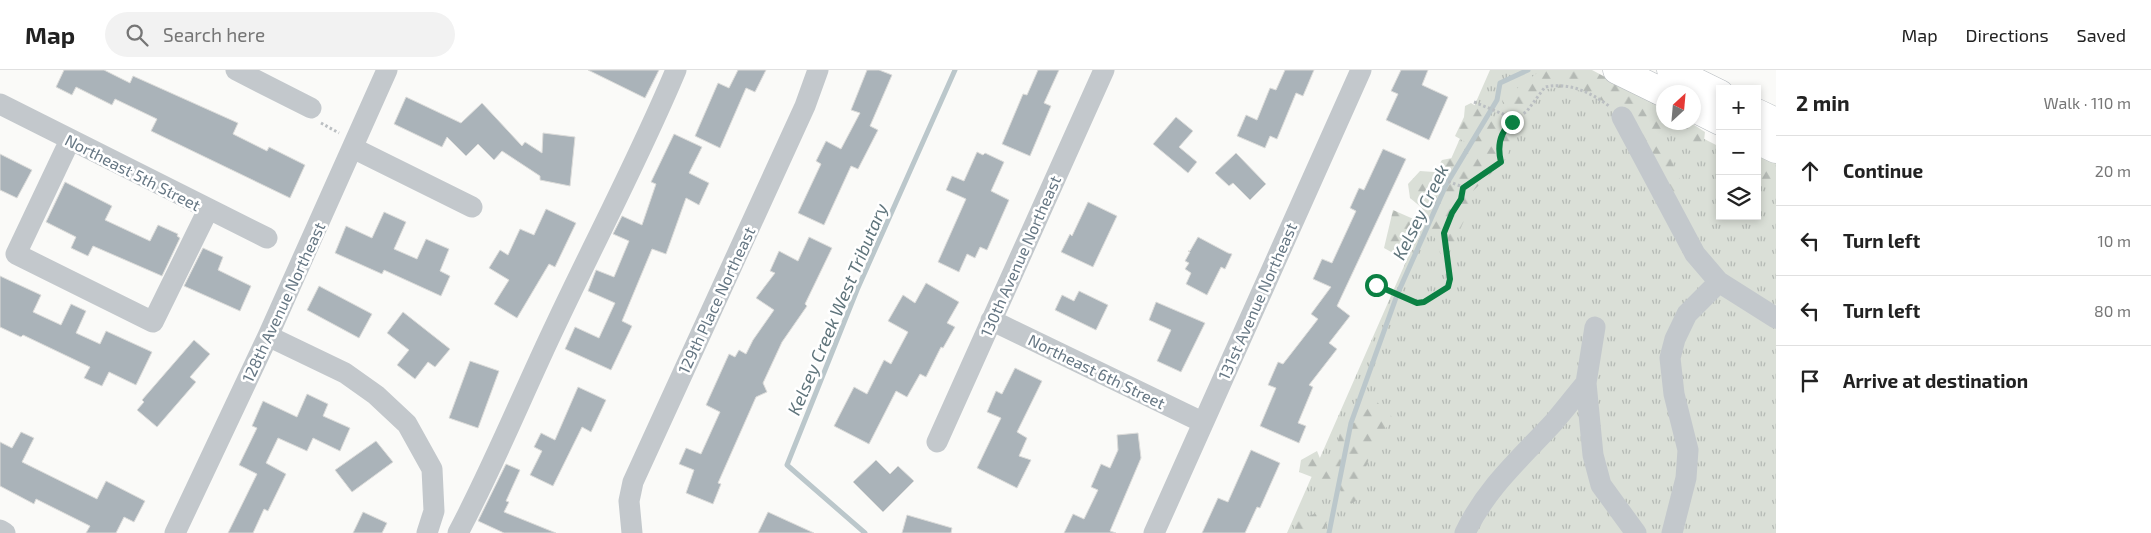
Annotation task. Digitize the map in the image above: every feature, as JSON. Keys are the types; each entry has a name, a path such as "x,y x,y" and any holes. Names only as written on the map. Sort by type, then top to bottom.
{"main road":[{"path":"1617,70 1656,89"},
{"path":"1671,70 1716,92"},
{"path":"1701,112 1716,119"},
{"path":"1761,115 1776,122"},
{"path":"1761,142 1776,150"}],"street":[{"path":"236,70 311,108"},
{"name":"128th Avenue Northeast","path":"175,533 268,336 349,142 387,70"},
{"path":"458,533 483,484 555,326 676,70"},
{"name":"129th Place Northeast","path":"632,533 629,500 633,482 805,106 818,70"},
{"name":"130th Avenue Northeast","path":"937,442 1104,70"},
{"name":"131st Avenue Northeast","path":"1154,533 1361,70"},
{"name":"Northeast 5th Street","path":"0,104 267,238"},
{"path":"1622,117 1695,254 1719,282 1776,318"},
{"path":"70,140 16,254 152,322 208,210"},
{"path":"349,142 472,207"},
{"path":"1672,533 1686,478 1688,450 1674,394 1670,358 1675,339 1687,314 1719,282"},
{"name":"Northeast 6th Street","path":"991,320 1202,422"},
{"path":"1595,327 1586,383 1593,455 1601,485 1636,533"},
{"path":"268,336 346,373 376,395 406,424 432,469 434,511 427,533"},
{"path":"1465,533 1470,522 1500,477 1554,421 1586,383"},
{"path":"0,530 5,533"}],"path":[{"path":"1461,187 1501,162 1499,146 1503,129 1527,111 1545,87 1565,85 1580,89 1607,105 1622,117"},
{"path":"1474,102 1503,114 1512,122"},
{"path":"311,108 322,124 349,142"},
{"path":"1439,178 1461,187"},
{"path":"1376,285 1417,303 1424,302 1448,287 1450,279 1444,233 1452,213 1461,199 1461,187"}],"green space":[{"path":"1490,70 1570,70 1656,118 1656,130 1687,130 1716,145 1716,220 1761,220 1761,168 1776,176 1776,533 1287,533"},
{"path":"1541,70 1592,70 1656,104 1656,130 1701,129 1705,132 1703,149 1690,151 1676,135 1654,132 1666,147 1685,191 1675,201 1632,130 1636,118 1585,92 1566,87 1547,89 1536,100 1526,117 1510,127 1512,141 1507,158 1472,192 1467,214 1451,250 1441,256 1435,238 1427,230 1415,247 1393,253 1384,248 1393,210 1418,221 1422,208 1410,198 1408,184 1420,171 1434,172 1442,160 1462,156 1467,143 1455,136 1464,117 1465,106 1471,103 1500,121 1512,114 1502,100"},
{"path":"1761,156 1776,163 1776,189 1761,181"},
{"path":"1375,400 1394,419 1374,447 1366,467 1357,500 1351,504 1338,487 1299,472 1301,460 1317,451 1324,468 1331,472 1337,457 1340,428 1356,422"},
{"path":"1317,513 1327,520 1324,533 1295,533 1295,521"}],"building":[{"path":"64,70 104,70 130,83 133,76 238,123 233,134 267,151 269,147 305,165 290,198 151,131 157,119 115,99 112,105 76,87 72,95 56,87"},
{"path":"588,70 659,70 645,98"},
{"path":"738,70 766,70 755,92 746,88 720,148 695,136 718,83 729,88"},
{"path":"867,70 879,70 892,75 870,126 878,130 858,169 851,166 824,225 798,213 821,164 816,161 826,141 841,149 860,113 851,110"},
{"path":"1038,70 1059,70 1044,103 1051,106 1030,156 1002,144 1023,94 1027,95"},
{"path":"1285,70 1314,70 1303,96 1296,93 1277,139 1270,136 1265,148 1237,136 1246,115 1257,120 1270,88 1276,90"},
{"path":"1401,70 1428,70 1422,85 1448,97 1429,140 1386,120 1398,94 1391,91"},
{"path":"406,97 461,123 482,103 522,146 525,142 542,153 543,133 575,137 570,186 540,180 540,176 502,151 494,160 478,144 466,156 447,137 442,147 394,124"},
{"path":"1176,117 1193,131 1179,147 1197,162 1188,173 1153,144"},
{"path":"674,134 702,147 689,173 709,183 699,205 686,198 666,254 652,249 622,321 632,326 611,370 565,349 575,327 599,338 615,303 588,291 596,270 614,277 629,241 613,234 622,216 642,225 656,184 651,182"},
{"path":"1383,149 1406,159 1337,306 1350,316 1329,343 1337,349 1309,385 1313,387 1298,423 1306,426 1299,443 1260,426 1276,388 1268,385 1278,362 1283,364 1318,319 1311,314 1331,287 1313,279 1322,259 1332,263 1356,211 1350,208 1359,188 1364,190"},
{"path":"977,152 983,155 985,153 1004,162 991,191 1009,200 987,250 980,247 975,258 967,254 959,272 938,262 966,199 946,190 952,176 964,181"},
{"path":"1236,153 1266,184 1250,200 1233,183 1229,186 1215,173"},
{"path":"0,154 32,170 17,198 0,190"},
{"path":"65,182 112,206 105,220 150,241 158,225 178,234 177,236 180,238 162,276 93,246 88,256 71,248 76,237 46,222"},
{"path":"1088,202 1117,216 1093,267 1061,252 1070,234 1072,236"},
{"path":"546,209 576,223 555,267 549,264 517,318 494,304 509,280 489,268 500,250 508,255 520,229 534,235"},
{"path":"384,212 406,222 394,249 417,259 426,239 449,249 440,271 450,276 441,296 384,270 382,274 335,253 346,226 372,238"},
{"path":"809,237 832,248 805,304 807,306 782,342 763,383 767,392 756,397 718,483 721,484 713,504 686,493 694,470 679,464 686,448 701,454 720,412 706,405 729,354 735,357 739,350 746,354 753,340 774,310 756,298 775,273 770,271 779,251 798,261"},
{"path":"1198,237 1232,254 1225,269 1221,267 1207,295 1186,284 1191,273 1185,269 1189,263 1185,261 1190,252 1188,251 1190,251"},
{"path":"203,248 223,257 218,270 251,286 240,311 184,286"},
{"path":"0,276 41,295 33,312 61,325 71,304 86,311 76,333 100,344 106,331 152,352 136,385 109,372 102,386 84,378 90,367 23,335 21,337 0,327"},
{"path":"926,283 959,302 947,323 955,327 943,348 941,347 926,377 920,374 907,397 896,391 869,444 834,426 854,387 867,394 884,360 891,364 908,332 888,321 903,295 915,303"},
{"path":"319,286 372,314 359,338 307,310"},
{"path":"1079,291 1108,305 1096,330 1055,310 1062,295 1074,301"},
{"path":"1156,302 1205,323 1181,372 1157,361 1171,330 1149,320"},
{"path":"403,312 450,349 435,367 428,362 415,379 397,365 409,350 387,333"},
{"path":"194,340 210,354 190,377 196,382 157,427 137,410 144,402 142,400"},
{"path":"470,361 499,371 478,428 449,418"},
{"path":"1015,368 1042,381 1017,432 1027,438 1019,456 1031,460 1017,488 977,468 1001,418 987,412 996,391 1002,394"},
{"path":"578,387 606,400 591,432 582,427 553,486 530,475 542,451 534,447 541,433 555,440"},
{"path":"307,394 328,404 323,416 350,428 340,451 313,438 307,451 278,438 266,463 286,474 268,511 264,509 253,533 228,533 257,474 239,465 257,428 252,426 263,401 297,417"},
{"path":"21,432 34,438 22,462 97,499 106,481 145,501 134,522 124,517 116,533 86,533 90,526 36,499 34,504 0,486 0,442 12,448"},
{"path":"1138,433 1141,458 1110,531 1116,533 1064,533 1073,514 1084,519 1098,490 1091,487 1101,464 1110,468 1118,450 1117,435"},
{"path":"376,441 393,462 352,492 335,470"},
{"path":"1251,450 1280,463 1260,508 1257,507 1245,533 1202,533 1218,498 1228,502"},
{"path":"876,460 890,474 898,466 914,481 883,512 853,482"},
{"path":"506,464 520,470 506,501 509,502 504,512 556,533 504,533 478,521"},
{"path":"363,512 387,523 382,533 353,533"},
{"path":"768,512 814,533 758,533"},
{"path":"907,515 952,528 951,533 902,533"}],"waterway":[{"name":"Kelsey Creek West Tributary","path":"865,533 787,465 857,290 955,70"},
{"name":"Kelsey Creek","path":"1329,533 1351,423 1397,295 1446,185 1497,100 1500,83 1528,70"}],"route":[{"path":"1376,285 1417,303 1424,302 1448,287 1450,279 1444,246 1444,233 1452,213 1461,199 1463,188 1472,180 1501,162 1499,146 1501,136 1503,129 1512,122"}]}
